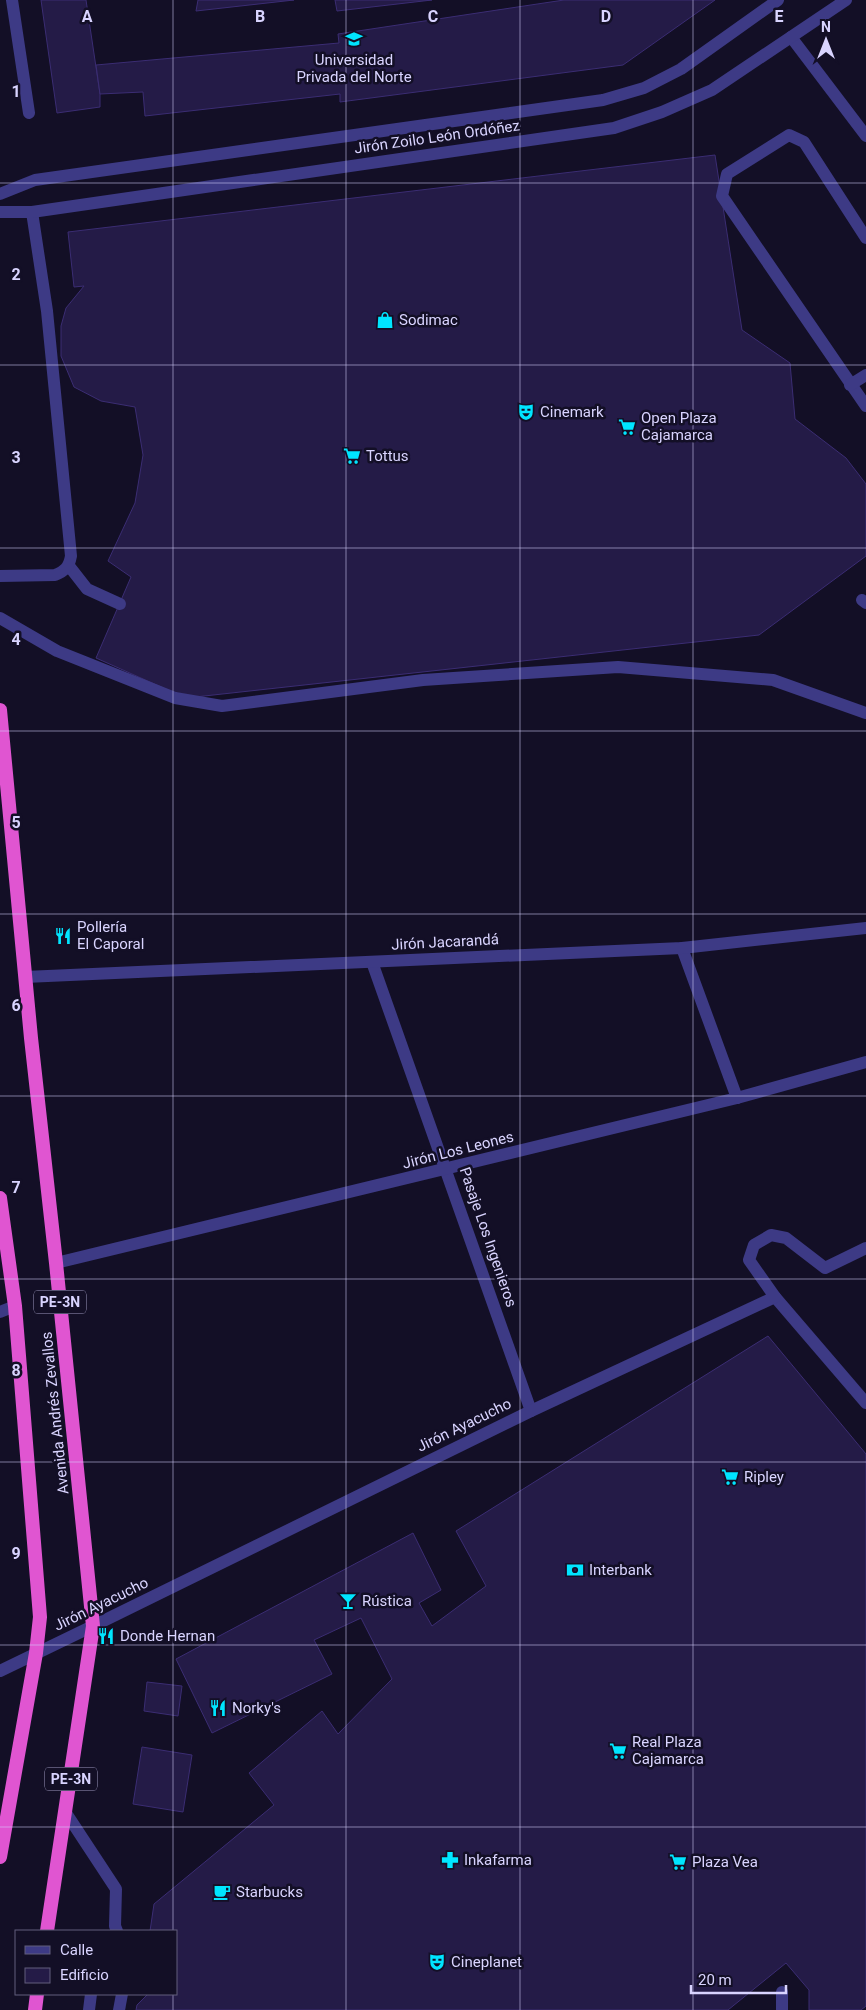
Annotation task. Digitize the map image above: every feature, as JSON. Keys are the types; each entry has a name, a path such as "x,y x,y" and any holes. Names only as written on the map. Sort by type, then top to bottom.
{"highway":[{"name":"Avenida Andrés Zevallos","path":"0,710 25,978 93,1626 47,1930"},
{"name":"Avenida Andrés Zevallos","path":"0,1198 15,1306 40,1617 36,1652 0,1857"},
{"path":"35,2010 37,1995"}],"street":[{"path":"12,0 29,113"},
{"name":"Jirón Zoilo León Ordóñez","path":"0,194 35,180 603,100 644,88 681,69 778,0"},
{"name":"Jirón Zoilo León Ordóñez","path":"0,212 32,212 614,128 662,112 712,90 846,0"},
{"path":"792,37 866,136"},
{"path":"866,238 804,142 789,135 727,174 722,196 866,406"},
{"path":"0,576 55,575 63,572 69,566 72,556 47,311 32,212"},
{"path":"850,385 866,374"},
{"path":"69,566 87,589 120,604"},
{"path":"0,618 57,651 148,688 175,698 222,706 423,680 618,667 773,680 866,712"},
{"name":"Jirón Jacarandá","path":"25,978 682,948 866,928"},
{"path":"682,948 737,1098"},
{"name":"Pasaje Los Ingenieros","path":"372,962 447,1169 531,1411"},
{"name":"Jirón Los Leones","path":"56,1263 737,1098 866,1062"},
{"path":"866,1248 825,1268 786,1238 772,1236 754,1246 749,1260 775,1297 866,1403"},
{"name":"Jirón Ayacucho","path":"0,1671 531,1411 775,1297"},
{"path":"0,1312 15,1306"},
{"path":"66,1813 116,1889 115,1926 117,1930"},
{"path":"782,1992 782,2010"},
{"path":"89,2010 91,1995"},
{"path":"119,2010 122,1995"}],"building":[{"path":"41,0 86,0 100,94 100,107 57,113"},
{"path":"198,0 294,0 196,11"},
{"path":"335,0 432,0 337,11"},
{"path":"564,0 715,0 623,65 340,102 340,94 145,116 143,92 100,94 96,65 339,43 338,34"},
{"path":"715,155 742,330 790,363 795,419 846,458 866,484 866,556 759,635 186,698 96,658 131,577 108,561 135,503 143,455 135,407 101,401 74,387 61,356 61,326 66,308 84,286 74,287 68,232"},
{"path":"768,1336 866,1454 866,2006 861,2010 809,2010 809,1990 786,1963 728,2010 136,2010 137,2005 147,1995 178,1995 178,1930 150,1930 154,1904 274,1805 249,1773 322,1711 338,1734 392,1679 361,1618 314,1640 332,1674 212,1733 176,1659 413,1533 441,1590 419,1603 432,1626 486,1586 456,1531"},
{"path":"147,1682 182,1686 178,1716 144,1711"},
{"path":"142,1747 192,1755 183,1812 133,1804"}],"place":[{"name":"Universidad Privada del Norte","path":"354,39"},
{"name":"Sodimac","path":"385,320"},
{"name":"Cinemark","path":"526,412"},
{"name":"Open Plaza Cajamarca","path":"627,427"},
{"name":"Tottus","path":"352,456"},
{"name":"Pollería El Caporal","path":"63,936"},
{"name":"Ripley","path":"730,1477"},
{"name":"Interbank","path":"575,1570"},
{"name":"Rústica","path":"348,1601"},
{"name":"Donde Hernan","path":"106,1636"},
{"name":"Norky's","path":"218,1708"},
{"name":"Real Plaza Cajamarca","path":"618,1751"},
{"name":"Inkafarma","path":"450,1860"},
{"name":"Plaza Vea","path":"678,1862"},
{"name":"Starbucks","path":"222,1892"},
{"name":"Cineplanet","path":"437,1962"}]}
